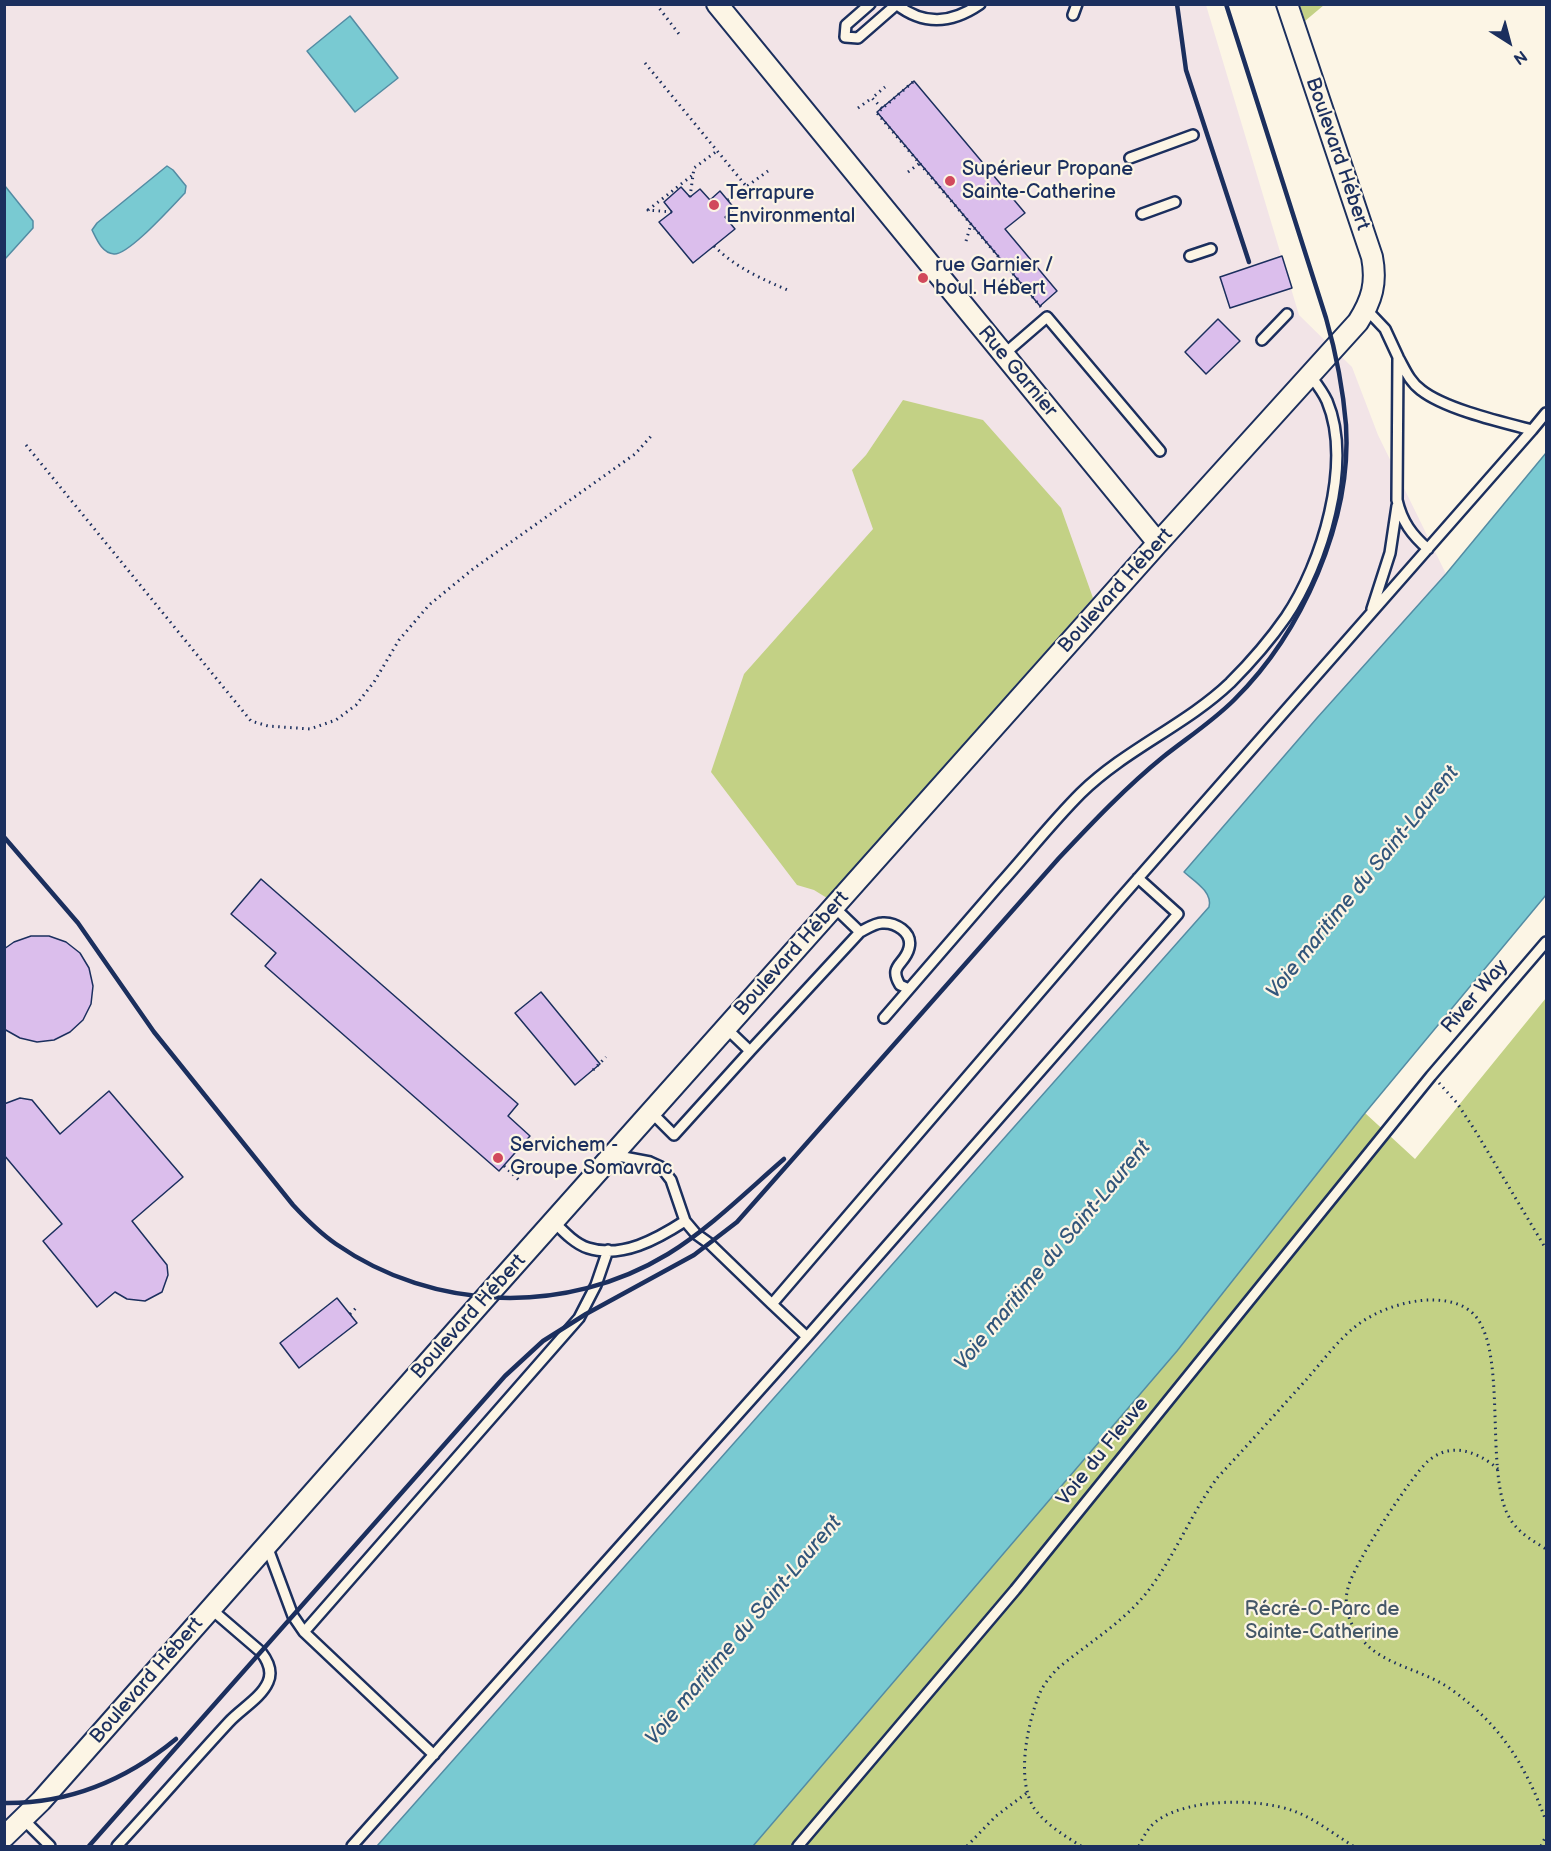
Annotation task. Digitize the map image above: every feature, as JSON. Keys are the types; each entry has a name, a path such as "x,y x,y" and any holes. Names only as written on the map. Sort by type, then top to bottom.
{"street":[{"name":"Rue Garnier","path":"717,4 1158,543"},
{"name":"Boulevard Hébert","path":"4,1837 41,1801 651,1112 1358,322 1372,294 1374,283 1372,257 1287,4"}],"lane":[{"path":"857,15 863,4"},
{"path":"870,4 846,25 845,37 858,38 896,5 910,15 933,21 958,16 980,4"},
{"path":"1073,15 1077,4"},
{"path":"1130,158 1193,135"},
{"path":"1142,214 1175,202"},
{"path":"1190,256 1211,249"},
{"path":"1366,309 1384,329 1407,375 1420,389 1434,398 1482,416 1532,430"},
{"path":"1262,340 1287,314"},
{"path":"1003,355 1047,317 1160,451"},
{"path":"1368,617 1380,590 1390,553 1397,501 1398,357"},
{"path":"884,1018 1049,827 1083,792 1118,761 1205,704 1230,682 1287,616 1308,578 1333,498 1336,453 1333,421 1323,393 1310,375"},
{"path":"772,1304 1138,878 1546,413"},
{"path":"1397,501 1407,527 1428,549"},
{"path":"352,1846 807,1337 1178,914 1138,878"},
{"path":"834,907 860,932"},
{"path":"651,1112 674,1135 860,932 880,922 896,925 909,939 909,949 896,969 895,977 900,986 909,989"},
{"name":"River Way","path":"1431,1076 1546,942"},
{"path":"726,1028 750,1051"},
{"name":"Voie du Fleuve","path":"798,1846 1015,1590 1431,1076"},
{"path":"613,1155 650,1162 661,1167 671,1180 685,1221 696,1234 710,1244 807,1337"},
{"path":"554,1222 587,1248 608,1250 635,1247 656,1240 685,1221"},
{"path":"304,1632 579,1318 596,1285 608,1250"},
{"path":"267,1546 293,1616 304,1632 434,1755"},
{"path":"117,1846 269,1681 271,1671 261,1652 211,1609"},
{"path":"23,1819 50,1846"}],"path":[{"path":"656,4 679,34"},
{"path":"645,63 746,186"},
{"path":"912,82 877,112 1040,306"},
{"path":"858,108 885,87"},
{"path":"872,98 882,108"},
{"path":"690,198 694,168 717,151"},
{"path":"908,172 920,163"},
{"path":"728,200 768,171"},
{"path":"672,212 648,210 694,174"},
{"path":"966,241 971,224"},
{"path":"714,246 729,261 750,274 790,291"},
{"path":"26,445 251,721 267,726 310,729 336,720 356,705 374,682 399,640 429,605 482,563 635,454 653,434"},
{"path":"593,1070 606,1057"},
{"path":"1431,1076 1457,1103 1546,1249"},
{"path":"504,1166 520,1181"},
{"path":"1081,1846 1043,1818 1034,1808 1028,1792 1024,1765 1030,1727 1039,1695 1047,1680 1072,1656 1115,1625 1134,1608 1161,1573 1206,1492 1218,1477 1357,1325 1374,1314 1423,1300 1443,1300 1470,1310 1478,1318 1491,1359 1503,1502 1509,1518 1520,1531 1546,1549"},
{"path":"350,1314 356,1308"},
{"path":"1499,1469 1483,1457 1450,1450 1428,1462 1391,1512 1352,1574 1348,1587 1348,1617 1354,1628 1379,1656 1450,1688 1496,1728 1512,1748 1526,1772 1546,1821"},
{"path":"967,1846 996,1816 1028,1792"},
{"path":"1139,1846 1149,1829 1157,1821 1169,1815 1216,1803 1245,1801 1269,1803 1294,1811 1312,1819 1353,1846"},
{"path":"1541,1846 1546,1836"}],"shaded area":[{"path":"5,5 1206,5 1299,315 1352,367 1378,435 1446,574 1184,872 1207,893 1210,901 1209,907 377,1846 5,1846"}],"green space":[{"path":"1300,4 1324,5 1305,21"},
{"path":"903,400 983,420 1061,508 1093,598 827,898 814,890 797,885 711,772 744,674 873,529 852,470 866,455"},
{"name":"Récré-O-Parc de Sainte-Catherine","path":"1546,998 1546,1846 753,1846 1177,1351 1365,1113 1415,1159"}],"water":[{"path":"350,16 398,78 355,112 307,51"},
{"path":"167,166 186,186 185,193 130,247 114,254 106,251 92,230 97,223"},
{"path":"5,186 33,221 33,228 5,259"},
{"name":"Voie maritime du Saint-Laurent","path":"1546,453 1546,895 1365,1113 1177,1351 753,1846 377,1846 1209,907 1208,896 1184,872 1446,574"}],"building":[{"path":"914,81 1025,213 1005,229 1057,291 1040,306 877,112"},
{"path":"681,187 690,197 700,189 710,200 720,191 735,209 725,217 735,229 693,263 659,222 672,212 664,202"},
{"path":"1282,256 1292,288 1230,308 1220,277"},
{"path":"1218,319 1240,341 1206,374 1185,352"},
{"path":"261,879 518,1104 508,1116 530,1136 499,1171 265,966 276,953 231,914"},
{"path":"31,936 49,936 66,942 80,953 89,968 93,986 91,1004 83,1020 70,1032 54,1040 37,1042 20,1038 4,1029 4,949 14,942"},
{"path":"541,992 600,1064 575,1085 515,1013"},
{"path":"109,1091 183,1177 132,1221 167,1265 168,1275 162,1292 145,1301 127,1299 115,1292 97,1307 43,1241 62,1224 4,1155 4,1104 20,1098 32,1100 60,1134"},
{"path":"337,1298 357,1323 299,1368 280,1343"}],"railway":[{"path":"1177,4 1186,70 1249,262"},
{"path":"89,1846 505,1376 543,1341 586,1314 694,1255 737,1222 1059,858 1136,781 1234,700 1259,673 1281,642 1301,609 1318,573 1331,537 1341,499 1346,462 1346,425 1339,371 1326,318 1226,4"},
{"path":"4,837 78,923 154,1032 293,1205 313,1226 336,1244 374,1266 415,1283 457,1293 500,1298 544,1296 587,1288 628,1274 684,1244 784,1159"},
{"path":"4,1803 52,1799 96,1787 117,1778 157,1754 176,1739"}],"place":[{"name":"Supérieur Propane Sainte-Catherine","path":"950,181"},
{"name":"Terrapure Environmental","path":"714,205"},
{"name":"rue Garnier / boul. Hébert","path":"923,278"},
{"name":"Servichem - Groupe Somavrac","path":"498,1158"}]}
